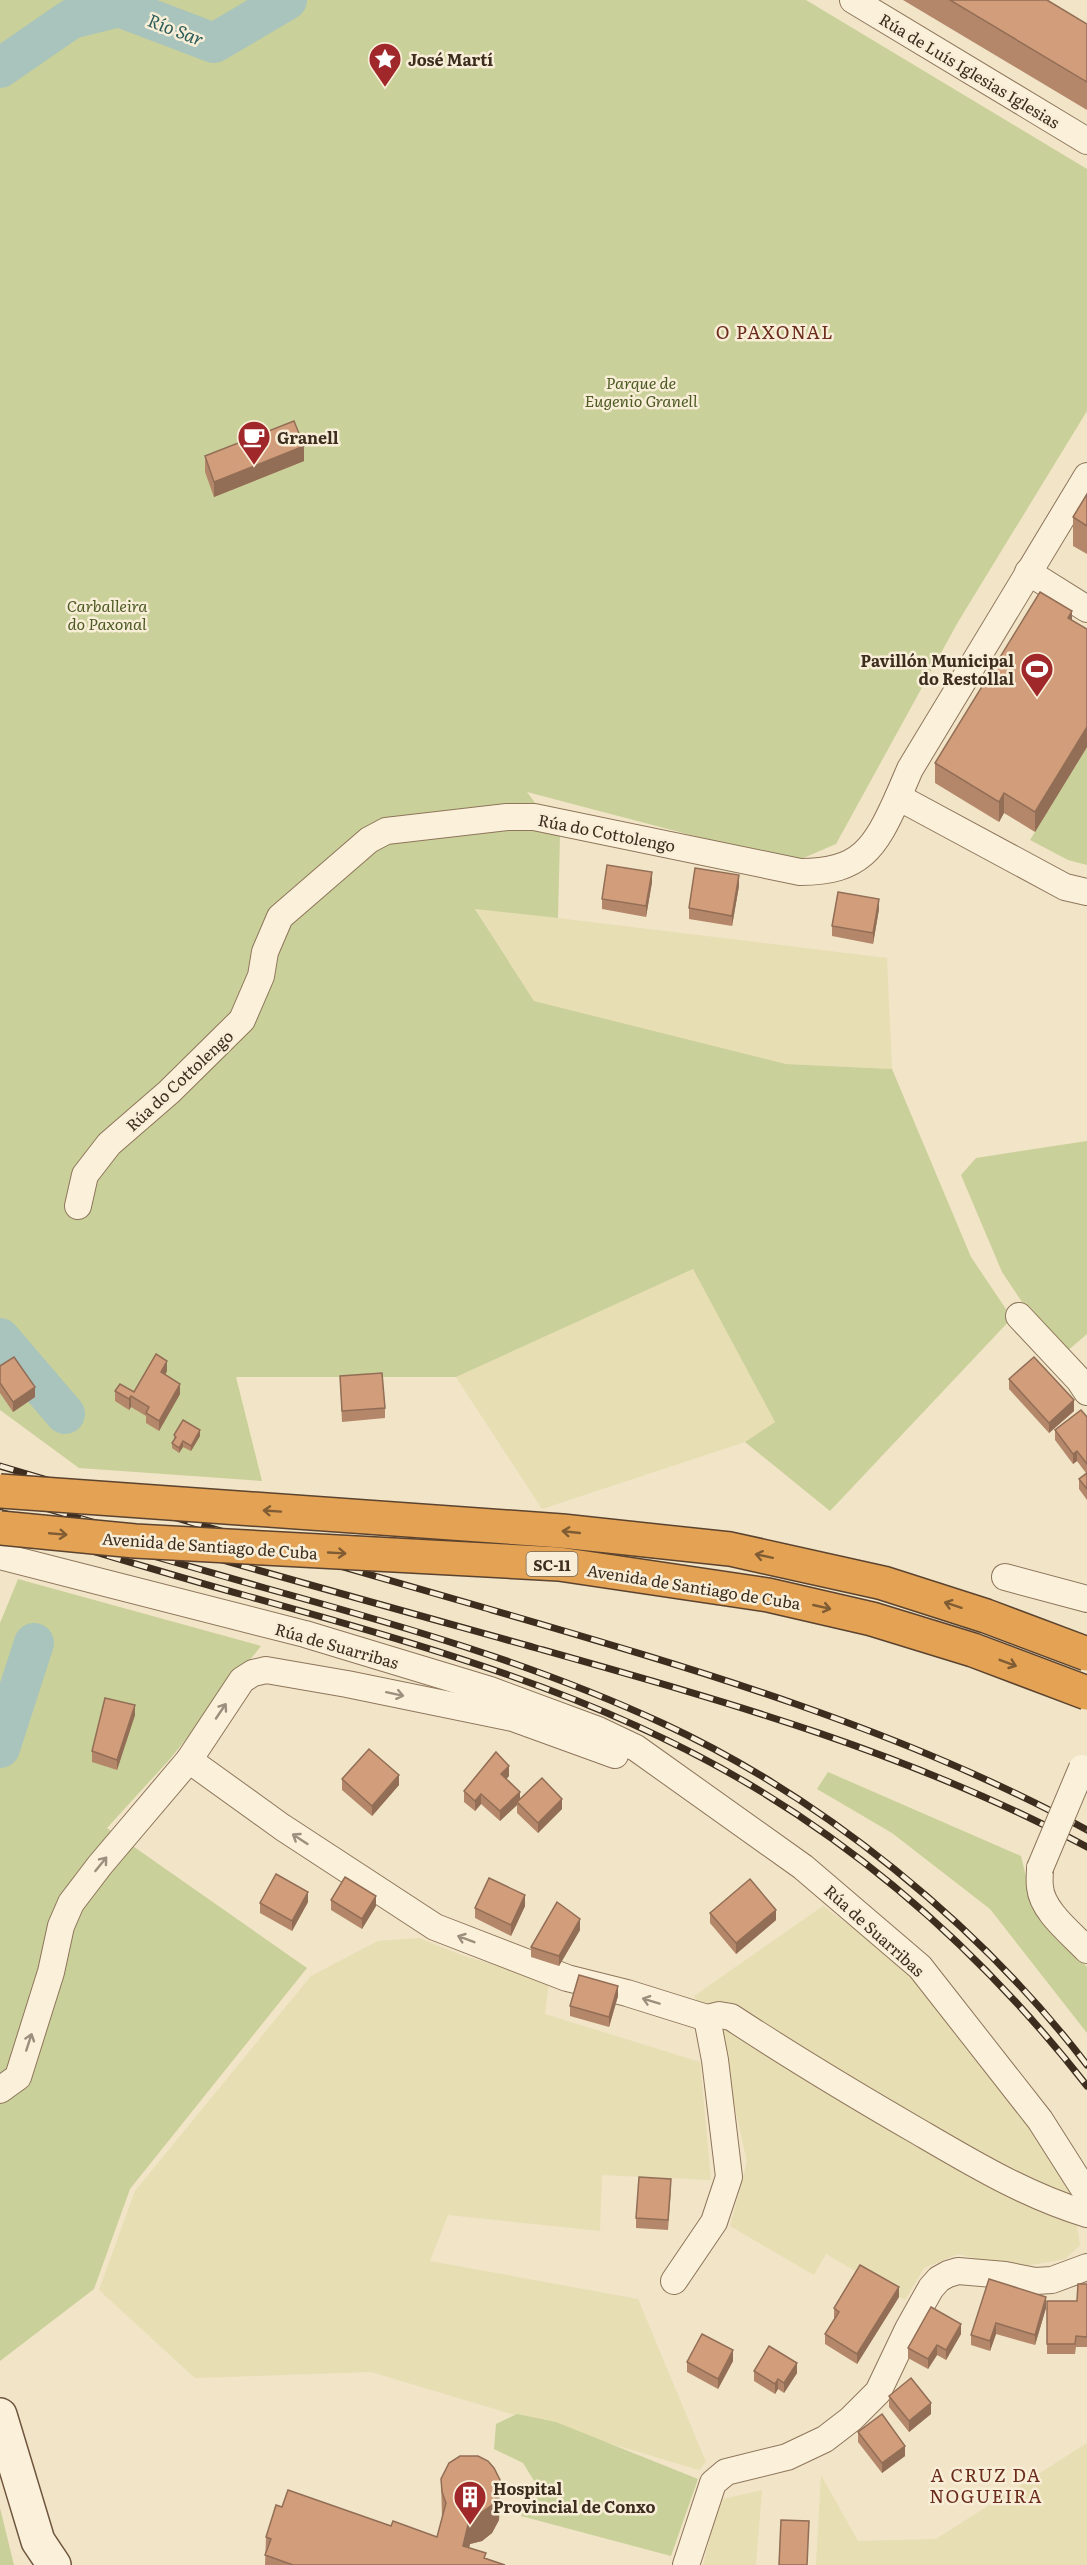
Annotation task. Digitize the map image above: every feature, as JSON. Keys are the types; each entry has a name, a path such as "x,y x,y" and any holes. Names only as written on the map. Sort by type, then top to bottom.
{"highway":[{"name":"SC-11","path":"0,1491 562,1531 730,1549 883,1582 1087,1653"},
{"name":"Avenida de Santiago de Cuba","path":"0,1528 135,1541 559,1564 768,1594 884,1622 973,1650 1087,1693"}],"street":[{"name":"Rúa de Luís Iglesias Iglesias","path":"853,0 1087,141"},
{"name":"Rúa do Cottolengo","path":"78,1206 85,1174 109,1144 169,1092 242,1020 261,976 265,952 280,917 378,834 404,827 507,817 534,817 800,872 812,872 844,865 864,855 872,846 910,769 1086,478"},
{"path":"1028,572 1087,609"},
{"path":"898,797 1065,887 1087,892"},
{"path":"1019,1316 1079,1380 1087,1392"},
{"name":"Rúa de Suarribas","path":"0,1556 305,1634 490,1690 598,1730 636,1748 803,1867 920,1967 1040,2120 1087,2194"},
{"path":"1005,1577 1087,1599"},
{"name":"Rúa de Suarribas","path":"0,2090 18,2077 51,1972 61,1926 71,1903 100,1865 189,1760 242,1680 253,1673 266,1670 347,1684 513,1718 637,1763 662,1766"},
{"path":"189,1760 282,1827 435,1928 567,1978 627,1993 707,2018 719,2014 731,2017 806,2067 963,2157 1055,2204 1087,2214"},
{"path":"1085,1766 1040,1868 1040,1888 1044,1901 1053,1913 1087,1950"},
{"path":"674,2281 714,2222 729,2177 715,2060 707,2018"},
{"path":"686,2565 713,2483 726,2472 787,2457 825,2439 851,2419 878,2392 908,2329 931,2288 948,2274 958,2271 1001,2275 1035,2282 1052,2280 1087,2267"},
{"path":"0,2415 38,2541 54,2565"}],"shaded area":[{"path":"475,908 887,958 892,1069 786,1064 534,1001"},
{"path":"693,1269 775,1422 745,1442 542,1509 456,1377"},
{"path":"823,1906 906,1967 1070,2181 1080,2245 1065,2259 1014,2268 958,2254 924,2268 905,2300 826,2254 814,2275 730,2226 747,2162 719,2036 694,1996"},
{"path":"419,1938 461,1955 549,1981 545,2014 700,2062 711,2180 602,2175 600,2231 448,2215 430,2261 638,2299 706,2462 699,2470 371,2372 195,2378 99,2290 135,2191 311,1976 378,1941"},
{"path":"1087,2443 1087,2565 816,2565 821,2475 858,2541 936,2539"},
{"path":"762,2490 756,2565 703,2565 719,2500"}],"green space":[{"path":"0,0 806,0 1087,169 1087,411 958,622 836,844 794,862 527,792 560,836 558,918 475,909 534,1001 786,1064 892,1069 971,1257 1012,1318 830,1511 745,1442 775,1422 693,1269 456,1377 236,1377 262,1481 79,1468 0,1410"},
{"path":"1087,747 1087,865 1068,860 1030,840"},
{"path":"1087,1141 1087,1334 1065,1353 1034,1320 1002,1272 961,1175 976,1158"},
{"path":"18,1579 261,1646 170,1759 107,1828 307,1968 130,2189 94,2289 0,2361 0,1623"},
{"path":"828,1772 1021,1856 1033,1906 1087,1967 1087,2033 990,1909 892,1833 817,1789"},
{"path":"517,2414 556,2422 698,2479 671,2556 521,2516 536,2484 523,2463 494,2449 496,2424"},
{"path":"0,2508 14,2565 0,2565"}],"building":[{"path":"950,0 1047,0 1087,24 1087,82"},
{"path":"294,421 304,446 214,482 205,456"},
{"path":"1087,494 1087,526 1073,517"},
{"name":"Pavillón Municipal do Restollal","path":"1040,592 1072,611 1068,618 1087,629 1087,727 1035,812 1004,793 999,802 935,763"},
{"path":"607,865 652,872 646,906 602,899"},
{"path":"695,868 739,875 732,916 689,908"},
{"path":"838,892 879,899 873,933 832,926"},
{"path":"156,1354 167,1361 161,1372 180,1384 159,1421 146,1413 149,1407 131,1396 129,1399 115,1391 120,1384 134,1392"},
{"path":"14,1357 35,1387 13,1402 0,1383 0,1366"},
{"path":"1034,1357 1074,1400 1049,1423 1009,1379"},
{"path":"382,1373 385,1408 342,1411 340,1376"},
{"path":"1081,1410 1087,1417 1087,1464 1077,1451 1073,1454 1055,1430"},
{"path":"183,1420 200,1430 191,1446 183,1441 179,1448 172,1443"},
{"path":"1087,1473 1087,1489 1079,1479"},
{"path":"105,1698 135,1705 117,1760 92,1751"},
{"path":"369,1749 399,1775 372,1806 342,1779"},
{"path":"496,1752 509,1766 501,1774 520,1792 500,1811 481,1794 475,1801 464,1791"},
{"path":"542,1778 562,1799 538,1823 517,1802"},
{"path":"276,1874 308,1892 292,1921 260,1903"},
{"path":"345,1877 376,1896 362,1919 331,1900"},
{"path":"489,1878 525,1895 511,1925 475,1908"},
{"path":"750,1879 776,1910 736,1943 710,1913"},
{"path":"557,1902 580,1919 559,1956 531,1947"},
{"path":"579,1975 618,1986 609,2017 570,2006"},
{"path":"639,2177 671,2179 668,2220 636,2218"},
{"path":"860,2265 899,2287 857,2354 825,2334 839,2312 834,2308"},
{"path":"989,2279 1046,2297 1035,2335 996,2323 990,2341 971,2335"},
{"path":"1078,2284 1087,2284 1087,2337 1076,2336 1075,2344 1047,2344 1047,2301 1077,2301"},
{"path":"931,2307 961,2324 946,2350 937,2345 928,2359 908,2348"},
{"path":"702,2334 733,2350 718,2379 687,2362"},
{"path":"769,2346 797,2363 784,2383 778,2379 775,2384 754,2371"},
{"path":"911,2378 931,2403 909,2421 889,2396"},
{"path":"882,2414 905,2446 882,2463 858,2432"},
{"path":"460,2456 478,2456 488,2461 500,2480 499,2492 492,2505 470,2516 463,2546 486,2553 484,2558 505,2565 293,2565 265,2555 271,2539 266,2537 276,2505 282,2507 288,2490 391,2526 393,2521 437,2537 446,2503 441,2479 449,2463"},
{"path":"781,2520 809,2521 807,2565 779,2565"}],"waterway":[{"name":"Río Sar","path":"0,68 71,19 119,7 214,43 287,0"},
{"name":"Río Sar","path":"0,1338 65,1414"},
{"name":"Río Sar","path":"0,1748 34,1643"}],"railway":[{"path":"0,1466 636,1652 791,1702 943,1760 1087,1830"},
{"path":"0,1494 201,1554 677,1688 817,1732 954,1784 1087,1847"},
{"path":"0,1512 366,1616 466,1647 614,1702 722,1753 781,1788 839,1827 894,1869 948,1915 1045,2013 1087,2065"},
{"path":"0,1523 377,1633 506,1674 632,1724 693,1753 800,1816 890,1883 933,1920 1014,2000 1087,2086"}],"place":[{"name":"José Martí","path":"385,88"},
{"name":"Granell","path":"254,466"},
{"name":"Pavillón Municipal do Restollal","path":"1037,698"},
{"name":"Hospital Provincial de Conxo","path":"470,2526"}],"district":[{"name":"O PAXONAL","path":"775,331"},
{"name":"A CRUZ DA NOGUEIRA","path":"986,2484"}],"park label":[{"name":"Parque de Eugenio Granell","path":"641,391"},
{"name":"Carballeira do Paxonal","path":"107,614"}]}
